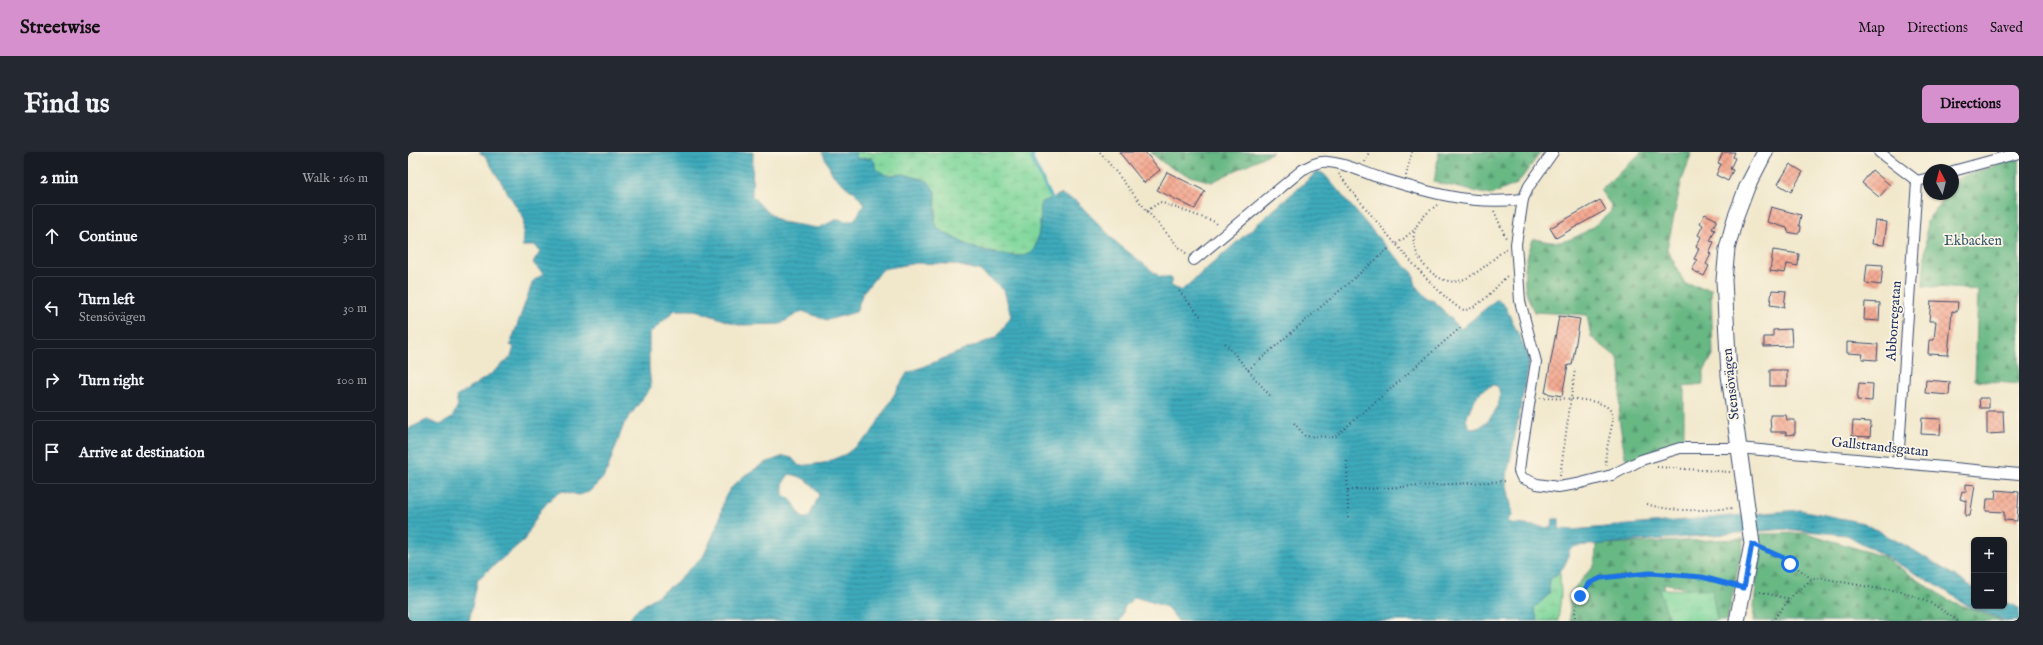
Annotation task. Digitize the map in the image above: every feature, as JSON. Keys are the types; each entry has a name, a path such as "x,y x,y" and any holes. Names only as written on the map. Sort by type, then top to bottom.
{"street":[{"path":"1531,397 1536,362 1520,301 1512,247 1523,199 1529,186 1553,152"},
{"name":"Stensövägen","path":"1737,621 1752,544 1729,368 1724,280 1727,249 1735,219 1747,187 1764,152"},
{"path":"1879,152 1917,181 1923,180"},
{"path":"1959,169 2019,153"},
{"path":"1194,260 1302,170 1319,162 1335,163 1446,195 1491,202 1523,199"},
{"name":"Abborregatan","path":"1898,463 1917,181"},
{"name":"Gallstrandsgatan","path":"1531,397 1519,471 1522,478 1537,484 1558,487 1577,484 1612,475 1641,460 1680,448 1739,448 2019,474"}],"path":[{"path":"1100,152 1147,211 1179,247 1194,260"},
{"path":"1404,184 1412,152"},
{"path":"1335,163 1334,168 1345,183 1430,284 1460,309 1464,310 1474,306 1511,272"},
{"path":"1397,244 1414,230 1426,214 1443,200 1446,195"},
{"path":"1147,211 1160,202 1215,222 1226,234"},
{"path":"1414,230 1415,245 1422,261 1429,270 1446,281 1464,279 1512,247 1491,202"},
{"path":"1248,370 1388,249"},
{"path":"1179,291 1202,318"},
{"path":"1294,423 1305,436 1335,437 1460,328"},
{"path":"1225,344 1271,397"},
{"path":"1558,487 1572,400 1575,369"},
{"path":"1531,397 1601,402 1610,409 1613,418 1605,456 1606,463 1612,475"},
{"path":"1347,461 1348,518"},
{"path":"1655,467 1742,473"},
{"path":"1348,490 1506,481"},
{"path":"1647,504 1658,508 1679,509 1747,508"},
{"path":"1752,544 1784,558 1812,579"},
{"path":"1575,621 1574,612 1580,596 1590,583 1601,578 1650,573 1702,577 1790,599"},
{"path":"1772,621 1790,599 1812,579 1822,578 1842,580 1874,588 1901,591 1933,604 1958,621"}],"green space":[{"path":"855,152 1034,152 1032,159 1052,199 1041,202 1038,236 1034,249 1031,253 1026,255 1019,256 1002,254 984,250 958,240 938,229 935,221 937,209 897,174 887,175 880,173 875,167 871,158 856,159"},
{"path":"1151,152 1273,152 1212,182 1179,172 1164,163"},
{"path":"1439,152 1541,152 1517,184 1490,195 1434,182"},
{"path":"1642,152 1692,152 1681,183 1667,249 1685,284 1711,289 1713,355 1703,373 1703,384 1684,386 1684,442 1653,450 1631,462 1625,457 1619,419 1621,377 1618,358 1591,337 1587,315 1534,312 1527,293 1524,276 1533,239 1552,242 1565,241 1572,239 1586,231 1600,221 1611,211 1611,205 1600,190"},
{"name":"Ekbacken","path":"2019,158 2019,384 1975,380 1978,290 1923,286 1927,221 1943,200 1959,200 1960,177"},
{"path":"1807,533 1884,557 1948,600 2003,621 1753,621 1760,534"},
{"path":"1744,539 1727,621 1704,621 1705,593 1664,583 1669,621 1570,621 1570,593 1595,564 1596,544"},
{"path":"1560,573 1561,596 1558,621 1538,621 1533,608 1549,594 1550,579"},
{"path":"1659,589 1712,590 1717,621 1670,621"}],"water":[{"path":"479,152 753,152 752,196 764,209 781,222 818,228 838,219 852,221 857,216 864,204 854,191 850,190 833,175 822,152 855,152 857,159 871,158 875,162 875,168 887,176 904,174 928,181 936,193 935,221 938,229 975,248 992,253 1020,256 1027,255 1032,252 1037,242 1041,202 1052,199 1060,194 1076,201 1118,244 1160,277 1169,277 1172,279 1170,285 1181,291 1318,171 1324,174 1388,249 1413,273 1416,286 1427,299 1434,301 1461,329 1497,299 1505,306 1530,359 1506,481 1513,515 1508,520 1513,525 1552,528 1553,519 1559,519 1559,529 1572,530 1800,510 1864,523 1915,551 1971,586 1971,607 1938,586 1847,535 1786,529 1576,546 1569,550 1567,559 1561,571 1550,579 1549,594 1534,608 1538,621 1178,621 1167,607 1135,597 1125,606 1120,621 629,621 634,612 674,584 704,555 719,522 724,499 730,489 745,475 765,463 784,456 792,458 799,466 824,463 846,454 870,435 907,373 997,337 1011,316 1004,290 979,270 952,264 916,263 883,269 863,292 856,312 827,320 802,311 780,324 739,325 695,310 675,310 649,334 649,368 651,387 624,424 605,476 589,492 579,495 563,491 553,496 540,511 524,540 478,579 469,621 408,621 408,429 427,420 440,425 452,418 458,405 456,397 491,374 511,357 514,347 510,345 533,281 543,274 533,263 540,252 536,246 522,246 524,219 485,156","holes":["1494,385 1497,386 1499,398 1494,413 1483,425 1476,428 1470,428 1466,421 1475,399 1488,387","789,474 799,476 807,481 819,494 808,518 803,518 790,499 783,495 783,483"]},
{"path":"2007,603 2019,608 2019,621 2007,621 1975,609 2007,609"}],"building":[{"path":"1119,152 1145,152 1160,170 1144,183"},
{"path":"1723,152 1735,152 1733,157 1735,158 1730,169 1733,170 1728,181 1716,175 1721,164 1718,163"},
{"path":"1790,164 1803,172 1791,192 1778,184"},
{"path":"1872,170 1890,185 1879,197 1862,183"},
{"path":"1167,172 1205,191 1195,209 1157,190"},
{"path":"1600,200 1606,210 1556,238 1550,228"},
{"path":"1771,207 1801,215 1799,225 1801,228 1800,232 1797,234 1788,232 1787,228 1767,222"},
{"path":"1705,214 1717,220 1712,229 1715,230 1710,241 1714,242 1709,253 1711,254 1706,264 1709,266 1704,276 1692,270 1697,260 1694,259 1699,249 1696,247 1701,237 1698,235 1703,225 1700,223"},
{"path":"1875,221 1887,222 1884,245 1872,244"},
{"path":"1773,250 1799,254 1798,266 1787,264 1785,273 1770,271"},
{"path":"1867,264 1883,265 1881,285 1865,283"},
{"path":"1772,290 1786,291 1784,307 1770,305"},
{"path":"1931,301 1958,302 1957,312 1952,311 1948,355 1928,354 1929,340 1934,340 1936,321 1929,321"},
{"path":"1865,302 1880,303 1879,321 1864,320"},
{"path":"1559,316 1580,319 1572,365 1568,365 1562,396 1545,393"},
{"path":"1791,329 1792,346 1764,347 1764,337 1773,337 1773,330"},
{"path":"1847,342 1878,344 1877,360 1862,359 1863,354 1847,353"},
{"path":"1770,370 1787,370 1787,386 1770,386"},
{"path":"1926,380 1950,382 1949,395 1925,393"},
{"path":"1859,383 1873,384 1872,401 1857,400"},
{"path":"1979,398 1989,398 1989,408 1980,408"},
{"path":"1987,411 2003,411 2004,433 1987,434"},
{"path":"1770,415 1786,415 1787,420 1795,420 1795,434 1786,435 1786,432 1771,432"},
{"path":"1922,418 1941,419 1940,435 1921,434"},
{"path":"1853,421 1871,422 1870,437 1852,436"},
{"path":"1966,484 1975,485 1970,516 1965,516 1966,501 1960,499 1962,491 1966,492"},
{"path":"1996,490 2019,492 2017,521 2004,520 2004,512 1986,511 1987,499 1995,499"}],"waterway":[{"path":"1034,152 1032,159 1052,199"}],"route":[{"path":"1580,596 1590,583 1601,578 1650,573 1702,577 1744,588 1752,544 1784,558 1790,564"}]}
